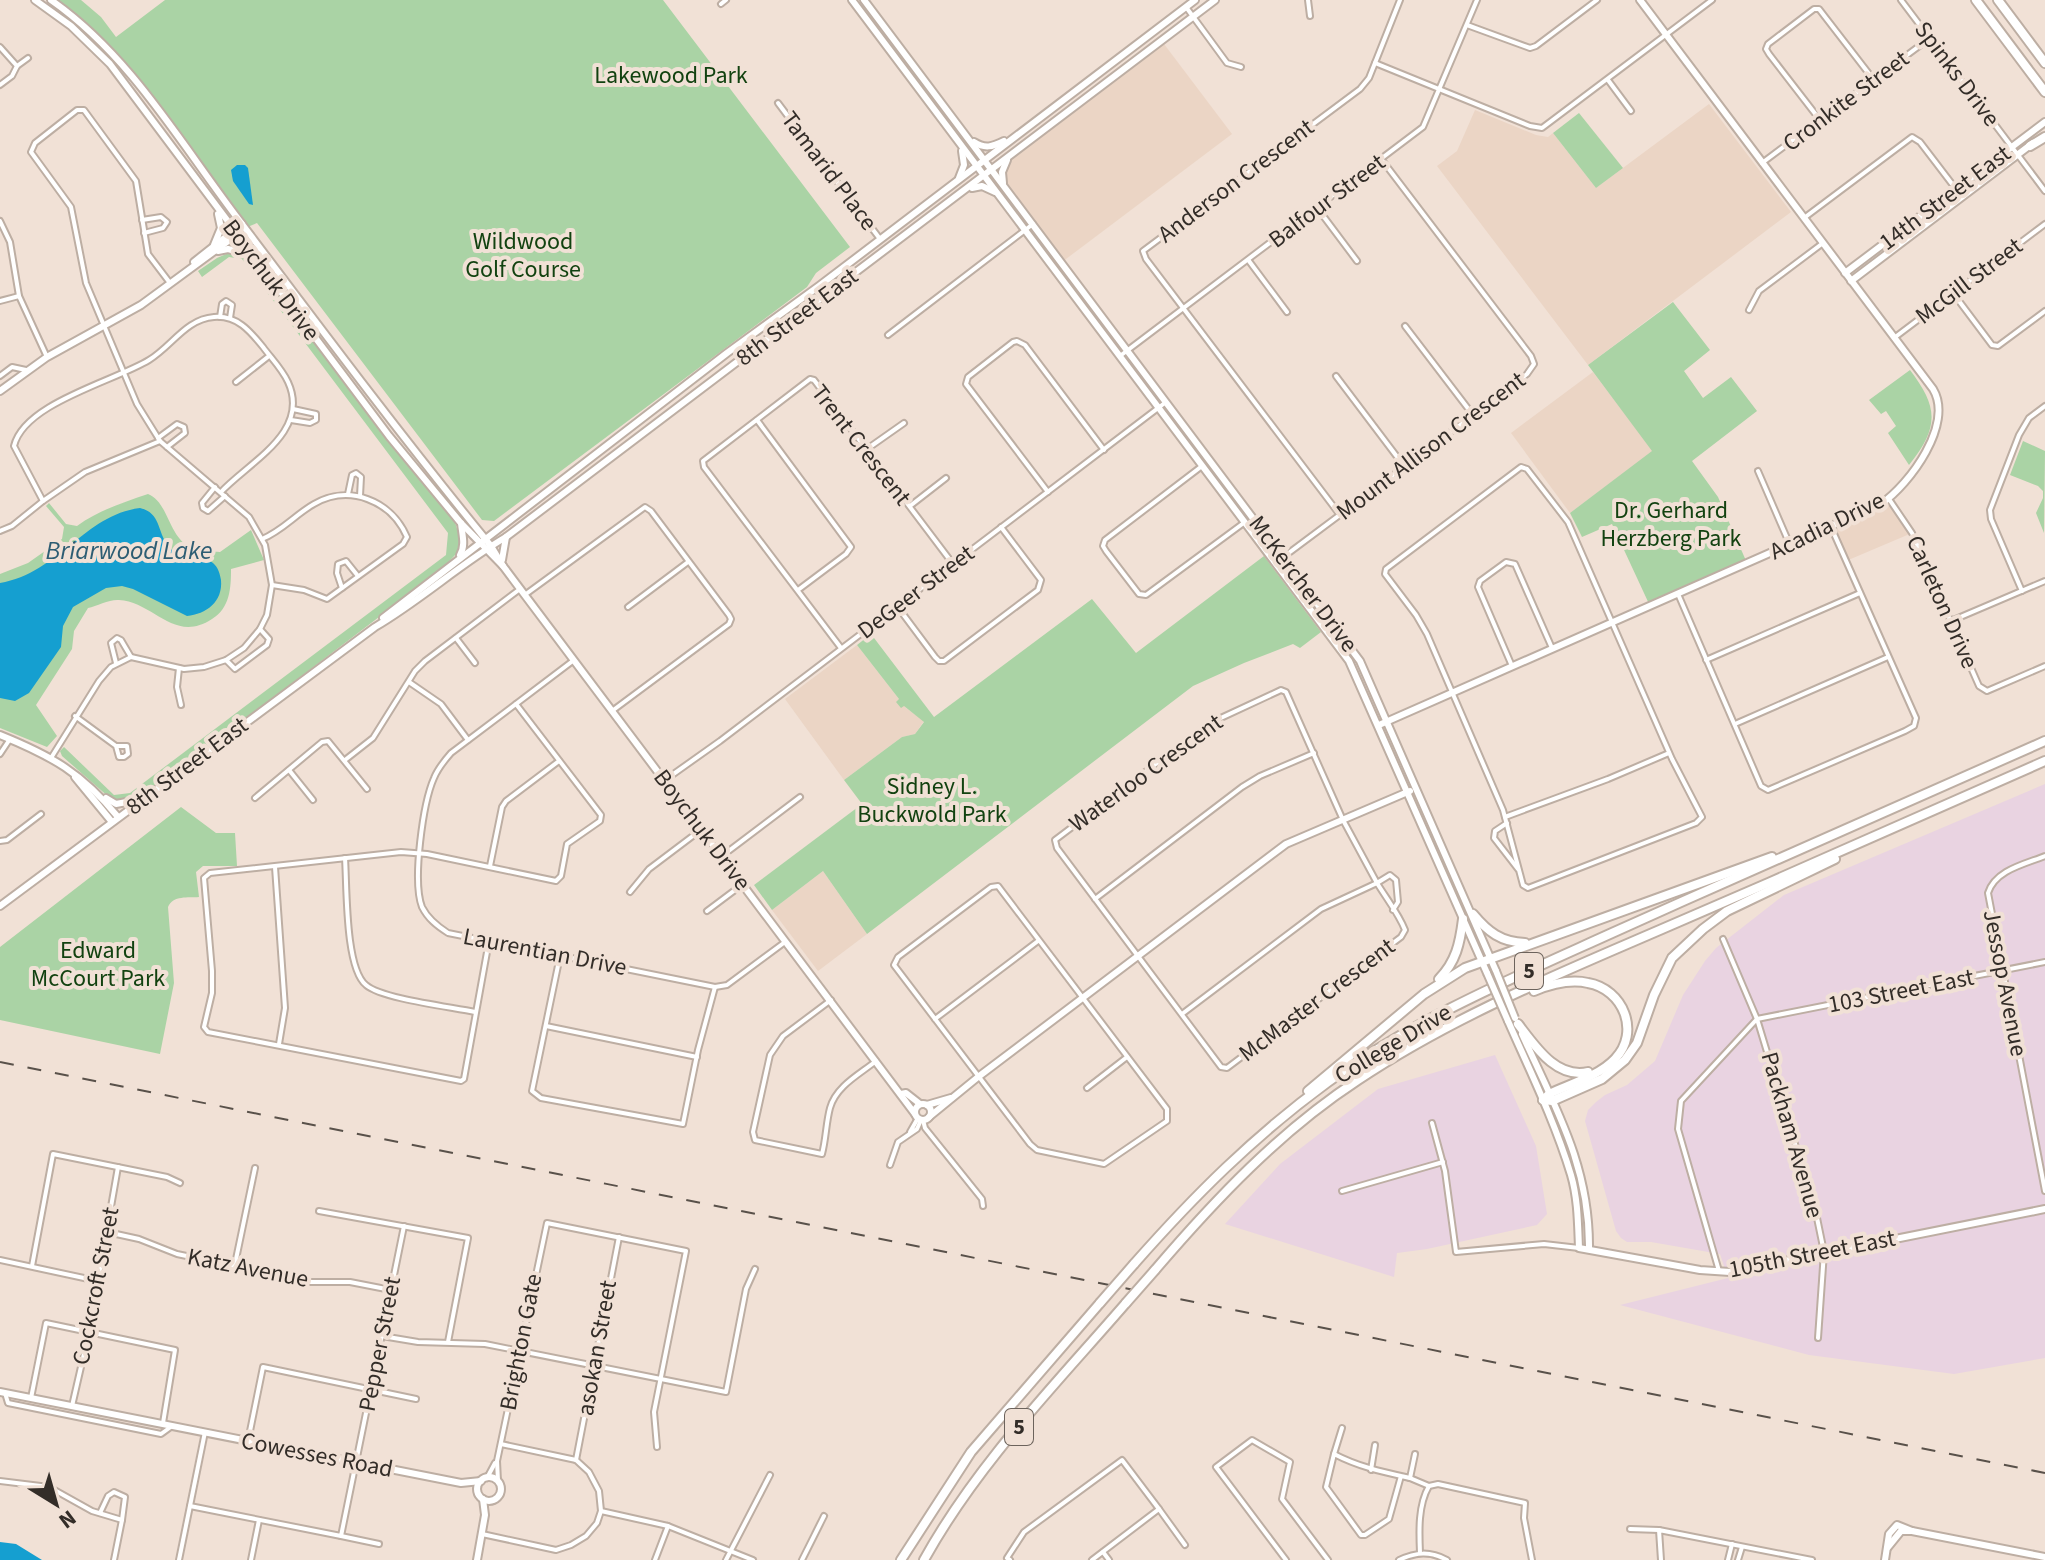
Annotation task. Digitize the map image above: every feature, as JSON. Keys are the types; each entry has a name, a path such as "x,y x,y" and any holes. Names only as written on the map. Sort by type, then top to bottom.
{"highway":[{"path":"1976,0 2045,92"},
{"path":"1998,0 2045,63"},
{"path":"2030,146 2045,136"},
{"name":"College Drive","path":"901,1560 971,1452 1215,1175 1254,1140 1360,1060 1457,1005 1652,914 2045,741"},
{"name":"College Drive","path":"924,1560 942,1527 990,1460 1217,1200 1313,1113 1357,1080 1466,1017 1573,967 2045,761"},
{"path":"1548,1098 1602,1079 1625,1060 1637,1043 1654,995 1672,958 1703,929 1727,911 1861,847 1874,837"},
{"path":"1424,994 1465,968 1826,838"},
{"path":"1473,914 1488,932 1504,940 1530,944"},
{"path":"1254,1140 1449,969 1459,950 1463,919"},
{"path":"1466,1017 1546,986 1569,981 1590,983 1616,997 1628,1022 1626,1041 1618,1057 1548,1098"},
{"path":"1514,1021 1538,1050 1563,1069 1581,1073 1601,1069"}],"main road":[{"name":"Boychuk Drive","path":"35,0 71,26 110,64 389,436 460,522 502,563 922,1118"},
{"name":"Boychuk Drive","path":"51,0 108,47 475,526 482,541"},
{"name":"McKercher Drive","path":"852,0 1349,661 1463,919 1496,971 1514,1021 1583,1181 1589,1249"},
{"name":"McKercher Drive","path":"864,0 1360,661 1473,914 1487,960 1487,973 1514,1021"},
{"name":"8th Street East","path":"0,906 375,627 727,353 958,182 1195,0"},
{"name":"8th Street East","path":"375,627 408,608 488,547 506,537 1215,0"},
{"name":"Acadia Drive","path":"1379,725 1889,499 1927,451 1940,409 1933,389 1640,0"},
{"name":"14th Street East","path":"1845,273 2045,122"},
{"path":"970,140 982,147 992,147 1021,132"},
{"path":"957,140 964,163 958,182"},
{"name":"14th Street East","path":"1851,281 2030,146"},
{"path":"1003,183 1002,172 1011,153"},
{"path":"965,191 979,186 996,192"},
{"path":"209,197 221,222 213,250"},
{"path":"0,391 47,357 141,305 244,226"},
{"path":"213,250 242,251 255,258"},
{"path":"456,561 463,550 460,522"},
{"path":"475,526 497,530"},
{"path":"502,563 506,537"},
{"path":"0,735 71,770 110,801 122,804 135,801 157,788"},
{"path":"71,770 112,822"},
{"path":"94,788 118,817"},
{"path":"922,1118 1286,844 1417,788"},
{"name":"Boychuk Drive","path":"901,1094 906,1093 924,1105"},
{"path":"924,1105 951,1098"},
{"name":"McKercher Drive","path":"1548,1098 1571,1176 1579,1248"},
{"path":"922,1118 931,1111 924,1105"},
{"path":"922,1118 924,1105"},
{"name":"105th Street East","path":"1579,1248 1688,1268 1730,1272 2045,1209"},
{"name":"Cowesses Road","path":"2,1392 461,1483 484,1479"},
{"path":"477,1560 485,1515 501,1491 498,1481 484,1479 480,1496 485,1515"},
{"name":"Cowesses Road","path":"461,1483 480,1496"},
{"path":"480,1496 494,1500"},
{"path":"1885,1560 1888,1547 1901,1531 2045,1557"}],"street":[{"path":"721,4 726,0"},
{"path":"1308,0 1310,16"},
{"name":"Anderson Crescent","path":"1340,515 1143,251 1360,89 1369,78 1400,0"},
{"name":"Balfour Street","path":"1120,356 1423,127 1477,0"},
{"path":"1467,25 1530,48 1597,0"},
{"path":"1375,63 1530,126 1542,128 1712,0"},
{"name":"Spinks Drive","path":"1901,0 2013,148"},
{"path":"1186,7 1227,63 1241,67"},
{"path":"1820,120 1769,54 1766,49 1768,44 1814,9 1819,9 1873,79"},
{"name":"Cronkite Street","path":"1762,163 1930,38"},
{"path":"0,47 17,66"},
{"path":"0,85 28,58"},
{"path":"1608,80 1631,111"},
{"name":"Tamarid Place","path":"778,103 881,240"},
{"path":"51,758 75,716 99,681 116,663 131,657 179,668 204,667 226,660 244,648 260,629 267,615 272,585 262,539 249,517 159,440 137,404 81,269 71,207 31,152 32,145 77,110 84,110 133,175 139,190 148,254 170,283"},
{"path":"1804,218 1912,137 1920,142 1963,199"},
{"path":"2013,148 2045,191"},
{"name":"Mount Allison Crescent","path":"1275,563 1527,374 1534,364 1382,160"},
{"path":"1318,209 1357,261"},
{"path":"142,220 161,217 167,222 163,228 144,233"},
{"path":"0,221 10,242 19,296 47,357"},
{"path":"888,335 1033,224"},
{"name":"McGill Street","path":"1894,338 2045,224"},
{"path":"1749,310 1759,291 1823,243"},
{"path":"1249,261 1287,312"},
{"path":"1953,293 1992,345 1998,346 2045,311"},
{"path":"0,301 19,296"},
{"path":"220,317 222,304 226,301 232,305 230,318"},
{"path":"43,501 14,442 28,426 56,404 165,349 194,322 220,317 230,318 250,331 288,381 293,409 291,420 276,443 208,511 202,503 215,487"},
{"path":"1405,326 1473,415"},
{"path":"1048,492 966,384 968,377 1013,342 1020,341 1025,345 1104,450"},
{"path":"236,382 269,356"},
{"path":"0,376 12,367 26,370"},
{"path":"1336,376 1404,466"},
{"name":"Trent Crescent","path":"841,648 704,467 703,461 810,379 814,380 953,564"},
{"name":"DeGeer Street","path":"665,780 1166,402"},
{"path":"2022,591 1990,510 2018,437 2029,418 2045,406"},
{"path":"291,420 310,423 316,420 316,414 312,412 293,409"},
{"path":"757,420 851,547 798,590"},
{"path":"867,450 904,423"},
{"path":"0,531 12,526 85,472 159,440 177,424 184,427 185,433 167,447"},
{"path":"1202,466 1105,540 1103,546 1106,551 1142,596 1245,522"},
{"path":"1521,467 1527,469 1568,522 1612,623 1690,799 1701,814 1699,822 1528,888 1523,885 1505,817 1453,693 1422,624 1385,574 1386,569 1521,467"},
{"path":"1758,471 1790,545"},
{"path":"348,494 352,475 356,473 361,477 360,496"},
{"path":"909,506 946,478"},
{"path":"262,539 326,497 348,494 381,505 394,517 407,537 403,544 323,600 304,590 272,585"},
{"name":"Carleton Drive","path":"1889,499 1912,533 1979,686 1987,691 2045,666"},
{"path":"345,760 373,738 425,661 641,507 651,511 731,617 731,622 612,711"},
{"path":"897,606 935,657 944,661 1038,590 1041,580 1001,527"},
{"path":"1678,594 1761,786 1768,790 1905,731 1914,726 1916,718 1831,527"},
{"path":"342,588 337,573 338,564 346,561 358,576"},
{"path":"628,607 688,562"},
{"path":"1512,666 1478,587 1480,581 1506,562 1515,564 1552,648"},
{"path":"1951,621 2045,581"},
{"path":"1706,660 1860,593"},
{"path":"226,660 235,669 267,645 269,639 260,629"},
{"path":"116,663 110,647 117,638 131,657"},
{"path":"456,638 475,663"},
{"path":"1735,724 1888,657"},
{"name":"Laurentian Drive","path":"574,660 468,740 442,764 432,782 419,853 419,891 423,907 434,924 448,933 715,987"},
{"path":"179,668 177,687 181,705"},
{"path":"409,682 441,704 468,740"},
{"name":"Waterloo Crescent","path":"1139,956 1057,848 1055,840 1210,723 1281,690 1290,697 1343,820"},
{"path":"489,941 464,1079 457,1082 208,1032 204,1027 212,993 204,878 210,873 380,853 419,853 556,881 561,876 567,844 602,818 516,704"},
{"path":"75,716 116,746"},
{"path":"0,754 10,739"},
{"path":"255,798 322,742 328,741 367,789"},
{"path":"1095,899 1242,787 1314,753"},
{"path":"1505,817 1669,753"},
{"path":"489,867 502,807 559,761"},
{"path":"289,770 313,800"},
{"path":"722,856 800,797"},
{"path":"0,841 7,840 41,814"},
{"name":"McMaster Crescent","path":"1139,956 1221,1067 1227,1068 1401,937 1405,930 1343,820"},
{"path":"1507,823 1495,831 1494,838 1519,871"},
{"path":"630,892 649,869 702,829"},
{"name":"Jessop Avenue","path":"2045,856 2001,874 1991,883 1988,893 2045,1191"},
{"path":"345,858 352,964 364,984 388,994 475,1012"},
{"path":"275,867 285,1008 279,1044"},
{"name":"McMaster Crescent","path":"1377,883 1393,876 1398,902 1393,910"},
{"path":"1182,1014 1321,909 1377,883"},
{"path":"707,911 743,884"},
{"path":"998,886 1082,998 1167,1109 1167,1121 1104,1164 1037,1150 1030,1144 894,965 898,957 998,886"},
{"name":"Packham Avenue","path":"1723,939 1757,1019 1801,1161 1824,1252 1818,1338"},
{"path":"560,956 531,1087 534,1094 607,1112 683,1124 715,987 727,985 787,941"},
{"path":"935,1019 1038,941"},
{"name":"103 Street East","path":"1757,1019 2045,962"},
{"path":"831,1000 783,1036 770,1055 753,1132 755,1140 820,1155 835,1097 876,1061"},
{"path":"1719,1271 1678,1129 1679,1108 1681,1101 1757,1019"},
{"path":"546,1026 697,1057"},
{"path":"1087,1088 1127,1057"},
{"path":"890,1165 898,1142 922,1118"},
{"path":"922,1118 925,1128 982,1199 983,1206"},
{"path":"1432,1123 1443,1162 1456,1252 1544,1244 1579,1248"},
{"path":"32,1266 53,1154 167,1177 180,1183"},
{"path":"1342,1191 1443,1162"},
{"name":"Cockcroft Street","path":"72,1406 89,1332 118,1167"},
{"path":"235,1264 255,1168"},
{"path":"319,1211 468,1238 448,1342"},
{"name":"Brighton Gate","path":"498,1481 497,1461 547,1223 619,1237"},
{"name":"Pepper Street","path":"341,1536 404,1226"},
{"name":"Katz Avenue","path":"107,1232 139,1239 177,1254 310,1282 350,1282 391,1290"},
{"path":"619,1237 686,1251 654,1412 657,1447"},
{"name":"asokan Street","path":"576,1460 619,1237"},
{"path":"0,1260 98,1281"},
{"path":"382,1336 418,1342 485,1344 726,1392 746,1289 755,1269"},
{"path":"31,1398 46,1323 175,1350 162,1424"},
{"path":"248,1441 263,1367 416,1399"},
{"name":"Cowesses Road","path":"2,1392 8,1403 146,1431 161,1434 172,1426"},
{"path":"1342,1428 1326,1487 1361,1535 1389,1519 1401,1476"},
{"path":"179,1560 205,1432"},
{"path":"1286,1560 1216,1467 1252,1440 1290,1462 1282,1499 1328,1560"},
{"path":"482,1534 556,1550 586,1536 597,1523 601,1511 599,1491 589,1472 576,1460 501,1444"},
{"path":"1371,1470 1375,1445"},
{"path":"1334,1454 1361,1468 1410,1478 1429,1486 1438,1484 1525,1503 1524,1518 1532,1560"},
{"path":"1410,1478 1415,1454"},
{"path":"1010,1560 1007,1558 1024,1532 1122,1460 1185,1545"},
{"name":"Brighton Gate","path":"484,1479 497,1461"},
{"path":"726,1560 770,1475"},
{"path":"0,1481 49,1487 100,1513 122,1520"},
{"path":"1420,1553 1418,1530 1429,1486"},
{"path":"100,1513 108,1496 114,1492 125,1497 114,1560"},
{"path":"190,1506 379,1544"},
{"path":"1092,1560 1159,1509"},
{"path":"601,1511 668,1526 753,1560"},
{"path":"802,1560 824,1516"},
{"path":"251,1560 259,1520"},
{"path":"655,1560 668,1526"},
{"path":"1630,1529 1659,1530 1808,1560"},
{"path":"1659,1530 1661,1560"},
{"path":"1728,1560 1732,1544"},
{"path":"1738,1560 1742,1546"},
{"path":"555,1557 556,1550"},
{"path":"1103,1552 1109,1560"},
{"path":"1399,1560 1420,1553 1447,1560"}],"shaded area":[{"path":"1161,40 1232,134 1062,262 1003,183 1004,166 1011,153"},
{"path":"1709,104 1791,212 1588,365 1437,166 1457,151 1475,110 1536,135 1548,137 1553,133 1596,188"},
{"path":"1593,372 1653,451 1570,513 1511,433"},
{"path":"1889,499 1912,533 1846,561 1831,527"},
{"path":"857,645 906,708 924,721 915,734 902,737 844,780 785,699"},
{"path":"2045,784 2045,1358 1954,1374 1809,1355 1620,1305 1728,1278 1720,1254 1651,1242 1627,1242 1621,1238 1616,1231 1585,1121 1588,1110 1596,1102 1627,1085 1655,1061 1683,995 1705,961 1716,948 1784,895"},
{"path":"823,871 867,934 818,971 772,910"},
{"path":"1495,1055 1536,1146 1547,1214 1537,1225 1397,1253 1394,1277 1225,1224 1280,1164 1378,1089"}],"green space":[{"name":"Wildwood Golf Course","path":"51,0 81,0 101,17 116,37 165,0 663,0 850,247 816,273 807,287 494,521 482,520 257,223 245,228 108,47"},
{"path":"1579,113 1623,168 1596,188 1553,133"},
{"path":"231,252 254,262 391,443 454,519 461,542 456,554 442,569 178,770 137,798 124,803 111,799 60,751 64,747 114,795 130,793 446,555 448,533 242,259 229,257 202,277 198,271"},
{"name":"Dr. Gerhard Herzberg Park","path":"1673,302 1710,350 1684,371 1703,398 1731,377 1757,411 1692,461 1718,497 1747,563 1650,606 1612,524 1582,537 1570,513 1652,451 1588,365"},
{"path":"1910,370 1926,395 1932,417 1926,439 1909,465 1888,433 1896,426 1886,411 1881,414 1869,400"},
{"path":"2023,441 2045,451 2044,533 2036,513 2043,491 2010,475"},
{"name":"Briarwood Lake","path":"148,494 161,505 185,544 194,549 220,552 251,530 264,560 231,569 230,590 223,609 199,625 175,625 143,607 119,600 88,608 74,631 72,649 36,705 57,736 47,747 0,728 0,574 28,563 62,539 64,527 46,506 49,503 66,524 77,526 102,511"},
{"name":"Sidney L. Buckwold Park","path":"1264,556 1321,632 1300,648 1293,644 1193,686 867,934 823,871 772,910 754,885 862,804 844,780 902,737 915,734 924,722 904,706 901,708 896,702 899,699 857,645 871,634 934,717 1092,599 1136,653"},
{"name":"Edward McCourt Park","path":"181,807 216,833 235,833 237,866 203,866 196,872 199,897 177,899 168,907 174,983 160,1054 0,1020 0,947"}],"water":[{"path":"237,165 248,168 253,205 249,204 233,181 231,170"},
{"name":"Briarwood Lake","path":"140,508 152,514 173,551 208,560 215,565 221,580 216,601 207,610 187,616 133,589 122,586 106,588 73,607 63,626 61,647 29,693 15,701 0,698 0,583 39,568 103,521"},
{"path":"0,1542 16,1544 42,1560 0,1560"}],"railway":[{"path":"0,1062 2045,1473"}],"park label":[{"name":"Lakewood Park","path":"671,75"}]}
